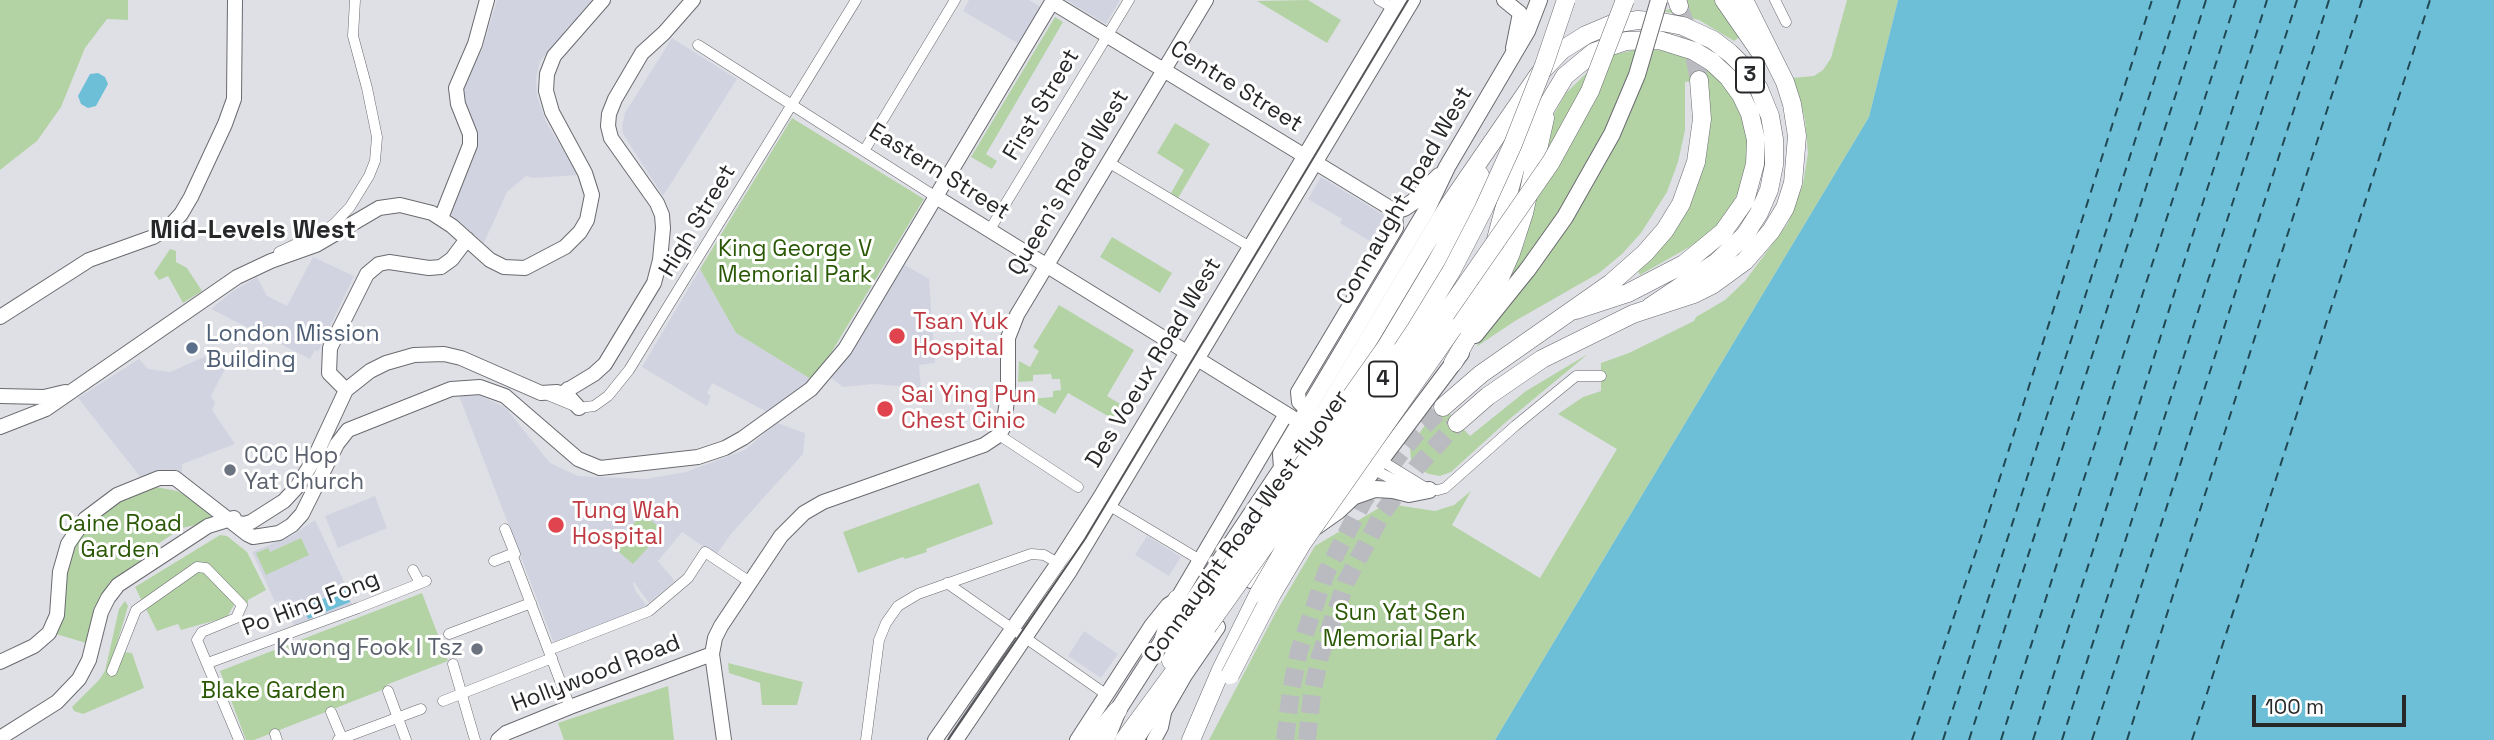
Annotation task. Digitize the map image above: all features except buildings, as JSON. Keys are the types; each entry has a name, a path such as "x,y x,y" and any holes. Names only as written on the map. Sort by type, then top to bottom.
{"highway":[{"name":"Connaught Road West flyover","path":"1124,740 1356,418 1440,290 1485,208 1513,145 1566,0"},
{"name":"Connaught Road West flyover","path":"1191,740 1237,637 1293,534 1536,185 1565,139 1601,66 1625,0"},
{"name":"3","path":"1724,0 1792,104"},
{"name":"3","path":"1457,423 1488,396 1542,359 1587,335 1650,307 1694,294 1724,278 1754,251 1771,231 1790,196 1796,167 1797,135 1792,104 1776,62 1744,0"},
{"name":"3","path":"1495,139 1527,89 1552,60 1580,38 1612,24 1650,20 1683,26 1713,40 1738,60 1759,89 1773,128 1774,165 1769,190 1752,225 1728,253 1650,307"},
{"name":"3","path":"1552,95 1574,66 1605,47 1637,39 1670,42 1703,56 1728,77 1746,105 1756,139 1755,164 1745,201 1714,242 1660,277 1619,296 1576,310"},
{"name":"3","path":"1443,407 1481,373 1576,310 1611,283 1645,253 1665,230 1681,204 1699,147 1702,106 1699,80"},
{"path":"1198,740 1258,620 1303,542 1453,328 1482,282 1495,248 1521,150 1552,95"},
{"path":"1453,363 1493,291 1515,243 1552,95"},
{"path":"1143,713 1189,627 1386,347 1463,214 1495,139"},
{"path":"1305,420 1495,139"},
{"path":"1164,638 1177,599"},
{"path":"1092,740 1118,710"}],"main road":[{"path":"0,317 89,260 153,237 170,226 181,214 232,107 236,79 233,16 235,0"},
{"path":"441,218 470,145 470,134 458,104 456,89 475,44 487,0"},
{"path":"73,390 44,397 3,400 1,426 38,413 73,390 237,277 316,245 379,208 411,206 441,218 498,264 520,269 565,247 584,226 592,201 591,187 551,111 546,91 547,74 554,56 603,0"},
{"path":"0,738 57,702 79,680 89,660 101,612 118,585 208,526 241,514 257,516 277,507 298,487 346,390 370,371 386,363 429,353 461,358 541,393 563,390 594,374 605,364 649,293 660,260 663,229 660,209 619,150 610,132 609,114 624,85 652,56 664,33 693,0"},
{"name":"Queen's Road West","path":"999,435 1003,428 1008,394 1008,338 1017,315 1206,0"},
{"name":"Des Voeux Road West","path":"956,740 1110,506 1193,356 1398,8 1413,0"},
{"path":"1504,0 1520,13 1511,56"},
{"name":"Connaught Road West","path":"1106,740 1118,710 1164,638 1189,607 1282,468 1281,454 1305,420 1426,211 1447,167 1527,31 1539,0"},
{"path":"1154,740 1166,708 1198,654 1262,565 1279,549 1338,512 1353,497 1453,363 1528,269 1571,208 1612,134 1637,75 1659,0"},
{"path":"0,662 41,642 53,628 59,608 60,572 68,544 85,519 108,500 135,486 167,477 175,478 253,537 269,536 284,531 300,518 340,439 348,430 458,387 485,388 505,396 574,456 596,467 612,468 690,458 725,448 749,434 805,393 845,349 1053,1"},
{"name":"Centre Street","path":"1053,1 1395,211"},
{"path":"1395,211 1413,202 1447,167"},
{"name":"Eastern Street","path":"936,197 1193,356 1379,465"},
{"name":"Connaught Road West","path":"1305,420 1298,393 1396,228 1395,211"},
{"path":"346,390 331,377 328,368 329,355 334,338 367,274 379,264 389,262 429,268 441,267 452,259 467,239"},
{"name":"Des Voeux Road West","path":"935,740 1058,563 1193,356"},
{"path":"563,390 579,408"},
{"name":"Connaught Road West","path":"1077,740 1151,626 1177,599 1200,560 1305,420"},
{"path":"724,740 712,654 718,632 788,528 813,507 984,445 999,435"},
{"path":"1353,497 1375,489 1409,494 1429,490"},
{"path":"257,516 260,530 269,536"},
{"name":"Hollywood Road","path":"506,738 570,707 712,654"},
{"path":"1135,740 1148,721 1166,708"}],"street":[{"path":"237,277 267,258 326,230 344,215 369,176 375,161 377,137 353,36 355,0"},
{"name":"High Street","path":"579,408 594,406 608,396 629,370 856,0"},
{"path":"864,151 955,0"},
{"name":"First Street","path":"989,231 1129,0"},
{"path":"1379,0 1398,8"},
{"path":"1775,0 1786,22"},
{"name":"Eastern Street","path":"698,45 936,197"},
{"path":"1108,162 1255,251"},
{"path":"1379,465 1411,489 1445,488 1576,376 1601,376"},
{"path":"541,393 579,408"},
{"path":"999,435 1078,487"},
{"path":"1110,506 1200,560"},
{"path":"505,528 514,554 512,555 570,707"},
{"path":"443,701 649,611 688,578 705,552 750,582"},
{"path":"866,740 877,648 886,623 894,611 907,600 947,583 1035,553 1058,563"},
{"path":"494,561 512,555"},
{"path":"112,671 136,610 197,567 209,570 242,605 239,614 232,621 199,634 197,640 239,740"},
{"name":"Po Hing Fong","path":"208,663 423,582 414,570"},
{"path":"947,583 1107,695"},
{"path":"449,634 531,603"},
{"path":"453,663 475,740"},
{"path":"388,691 406,740"},
{"path":"331,712 340,739 421,709"}],"shaded area":[{"path":"497,0 595,0 540,61 536,78 537,96 546,122 578,175 533,178 526,176 507,192 484,243 450,214 478,140 463,97 463,88 482,50"},
{"path":"969,0 1029,0 1041,7 1019,44 963,11"},
{"path":"1066,0 1120,0 1106,24"},
{"path":"672,38 737,79 663,196 623,134 622,126 625,113"},
{"path":"1321,177 1385,216 1370,241 1340,223 1342,219 1308,199"},
{"path":"313,257 354,276 318,352 315,350 310,359 211,309 233,291 257,277 267,296 287,306"},
{"name":"Tsan Yuk Hospital","path":"903,264 929,279 935,363 919,365 921,388 874,384 843,387 830,377"},
{"path":"700,269 736,333 814,381 771,414 712,383 707,393 711,396 707,406 642,367"},
{"path":"213,353 215,356 220,353 225,369 211,396 215,403 212,410 235,444 182,464 182,473 142,479 78,398 139,359 148,369 170,372"},
{"path":"458,393 476,394 505,407 550,463 578,476 645,479 686,472 745,450 777,423 805,433 803,454 731,534 716,555 682,532 658,561 675,581 649,603 634,582 636,592 647,606 555,646"},
{"path":"375,496 387,528 338,548 325,516"},
{"path":"315,520 352,604 294,626 295,629 283,600 275,602 252,552 293,535"},
{"path":"1147,536 1181,557 1169,576 1135,555"},
{"path":"1084,631 1118,654 1101,678 1068,656"}],"green space":[{"path":"0,0 128,0 128,20 107,19 85,48 61,107 37,141 0,170"},
{"path":"1308,0 1341,20 1327,43 1257,1"},
{"path":"1686,0 1717,0 1742,35 1734,41 1699,20 1663,11 1687,4"},
{"name":"Sun Yat Sen Memorial Park","path":"1847,0 1898,0 1869,117 1495,740 1209,740 1276,612 1315,546 1379,508 1396,505 1435,511 1454,505 1471,491 1452,525 1540,578 1617,449 1558,414 1583,397 1601,391 1601,363 1629,353 1694,321 1696,317 1725,300 1745,281 1788,223 1803,184 1808,153 1805,120 1792,78 1814,76 1823,70 1831,58"},
{"path":"1055,17 1063,22 986,154 997,161 992,169 971,157"},
{"path":"1639,49 1618,107 1576,189 1506,288 1504,286 1525,242 1536,195 1612,55"},
{"path":"1652,49 1690,59 1710,71 1733,97 1743,118 1747,163 1741,186 1731,207 1716,226 1698,242 1640,275 1638,271 1650,260 1689,205 1706,157 1710,126 1708,79 1685,82 1685,130 1678,162 1667,192 1641,233 1622,254 1599,273 1515,321 1476,347 1552,247 1588,193 1618,136"},
{"path":"1594,66 1540,167 1553,116 1566,93"},
{"name":"King George V Memorial Park","path":"792,118 924,199 814,381 736,333 700,269"},
{"path":"1175,123 1210,144 1178,198 1171,193 1184,170 1157,153"},
{"path":"1112,237 1172,273 1160,293 1100,257"},
{"path":"170,249 176,251 176,262 187,268 202,291 183,303 168,276 159,280 154,273"},
{"path":"1059,305 1134,350 1107,396 1122,405 1113,419 1068,393 1055,414 1029,399 1053,397 1053,391 1061,390 1060,379 1052,379 1051,374 1033,375 1033,381 1018,382 1019,361 1030,367 1039,351 1033,347"},
{"path":"1588,354 1451,472 1440,476 1429,474 1411,462 1410,446 1433,414 1438,402 1470,436 1526,391"},
{"path":"979,483 993,524 926,549 927,552 905,559 903,557 858,573 843,532"},
{"name":"Caine Road Garden","path":"156,487 177,491 191,498 212,517 182,528 150,549 139,562 109,583 95,607 86,643 56,634 64,613 70,554 82,533 123,498"},
{"path":"643,513 663,531 633,564 613,547"},
{"path":"220,535 227,536 247,552 266,590 248,600 248,603 234,605 227,617 181,630 178,624 157,631 135,587"},
{"path":"301,538 309,555 266,575 256,553 268,548 270,552"},
{"name":"Blake Garden","path":"422,593 448,661 386,685 387,688 254,740 246,740 220,671"},
{"path":"125,601 128,606 109,671 114,673 125,652 132,653 144,688 83,714 74,711 72,707 105,671 119,609"},
{"path":"728,663 803,682 797,705 762,705 760,683 729,673"},
{"path":"668,686 674,740 564,740 558,723"}],"water":[{"path":"1898,0 2494,0 2494,740 1495,740 1869,117"},
{"path":"98,73 105,77 108,84 96,106 88,108 81,104 78,96 90,74"},
{"path":"345,590 350,602 308,619 303,607"}],"ferry route":[{"path":"1912,740 1981,537 2152,0"},
{"path":"1943,740 2180,0"},
{"path":"1969,740 2206,0"},
{"path":"2001,740 2236,0"},
{"path":"2033,740 2267,0"},
{"path":"2062,740 2297,0"},
{"path":"2092,740 2329,0"},
{"path":"2127,740 2362,0"},
{"path":"2192,740 2430,0"}],"tunnel":[{"path":"1679,6 1691,40 1699,80"},
{"path":"1285,740 1299,651 1326,573 1364,500 1415,435 1443,407"},
{"path":"1307,740 1320,656 1346,582 1383,512 1416,468 1457,423"}],"tram line":[{"path":"948,740 1085,539 1408,0"}],"place":[{"name":"Tsan Yuk Hospital","path":"897,336"},
{"name":"London Mission Building","path":"192,348"},
{"name":"Sai Ying Pun Chest Cinic","path":"885,409"},
{"name":"CCC Hop Yat Church","path":"230,470"},
{"name":"Tung Wah Hospital","path":"556,525"},
{"name":"Kwong Fook I Tsz","path":"477,649"}],"district":[{"name":"Mid-Levels West","path":"253,231"}]}
